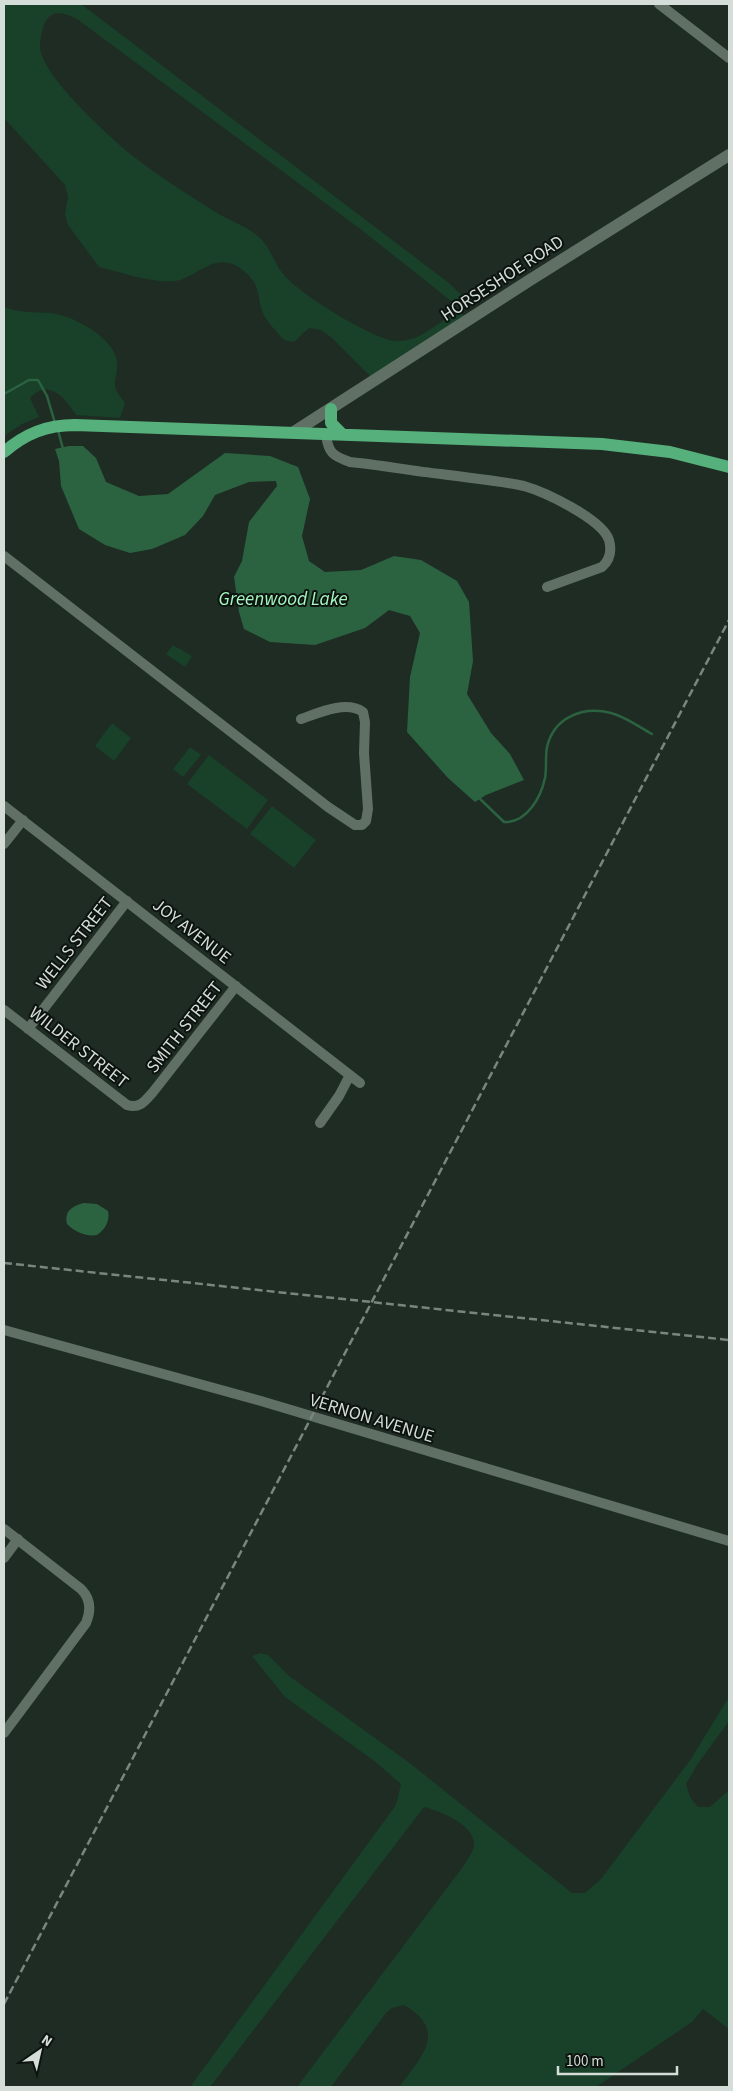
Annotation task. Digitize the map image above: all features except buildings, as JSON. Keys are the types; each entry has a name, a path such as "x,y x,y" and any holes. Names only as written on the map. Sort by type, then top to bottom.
{"main road":[{"path":"331,409 330,423 342,434"},
{"path":"4,452 17,441 39,430 54,426 75,425 602,444 670,452 729,467"}],"street":[{"path":"658,4 729,58"},
{"name":"HORSESHOE ROAD","path":"294,432 729,155"},
{"path":"326,434 327,445 334,456 350,462 525,487 562,503 598,525 610,542 610,557 606,564 547,587"},
{"path":"4,556 328,807 355,825 362,825 366,821 368,809 363,712 352,707 300,718"},
{"name":"JOY AVENUE","path":"4,806 360,1083"},
{"path":"4,844 23,820"},
{"name":"WELLS STREET","path":"28,1029 127,901"},
{"name":"SMITH STREET","path":"135,1106 143,1103 153,1092 236,986"},
{"name":"WILDER STREET","path":"4,1010 127,1105 135,1106"},
{"path":"320,1123 339,1096 350,1075"},
{"name":"VERNON AVENUE","path":"4,1330 261,1401 729,1541"},
{"path":"4,1529 81,1589 88,1600 90,1610 86,1623 4,1734"},
{"path":"4,1558 18,1539"}],"shaded area":[{"path":"4,4 81,4 449,283 469,302 460,308 359,228 77,19 60,13 49,16 41,35 42,56 61,86 91,118 129,153 150,169 217,213 257,235 265,244 284,275 320,304 355,325 386,339 397,341 412,339 454,313 460,313 465,316 371,377 332,338 321,330 309,328 294,342 284,340 263,313 254,282 235,265 226,262 217,263 175,281 157,281 99,267 68,225 65,214 68,197 65,185 4,118"},
{"path":"4,307 21,311 59,315 77,321 103,338 114,352 116,358 115,386 125,403 120,418 76,415 62,397 50,390 44,390 37,392 30,398 39,417 22,424 4,436"},
{"path":"173,645 192,656 185,667 166,654"},
{"path":"112,723 131,738 114,761 95,746"},
{"path":"190,747 201,755 183,777 173,769"},
{"path":"209,755 268,800 247,829 187,784"},
{"path":"272,806 316,840 294,868 250,834"},
{"path":"260,1653 268,1655 289,1676 411,1764 572,1893 585,1893 601,1879 691,1759 729,1699 729,1721 697,1765 686,1784 690,1797 698,1807 710,1807 729,1790 729,2029 703,2009 692,2022 596,2087 399,2087 422,2055 427,2044 428,2034 425,2025 418,2015 404,2005 392,2008 386,2013 331,2087 297,2087 465,1864 473,1850 473,1838 463,1825 439,1812 424,1807 210,2087 190,2087 396,1805 401,1784 373,1760 285,1697 252,1656"}],"water":[{"name":"Greenwood Lake","path":"83,446 96,458 106,482 139,496 168,494 225,453 270,456 298,467 310,499 302,536 309,561 325,572 361,570 394,556 421,560 457,581 469,602 473,661 467,694 491,733 510,754 524,780 486,795 475,802 448,778 407,732 410,677 420,633 410,616 389,610 365,628 315,645 270,642 244,629 239,612 234,577 242,561 249,522 277,486 276,481 249,482 215,495 203,516 185,535 152,549 130,553 105,545 79,529 61,486 59,461 55,449"},
{"path":"84,1203 97,1204 108,1211 106,1225 97,1235 81,1233 67,1224 68,1212"}],"waterway":[{"path":"4,394 29,380 38,380 47,396 55,423"},
{"path":"58,430 63,449"},
{"path":"478,797 504,822 512,821 526,814 532,808 543,785 546,774 547,747 551,737 556,728 571,716 590,711 616,714 652,734"}],"railway":[{"path":"4,2004 729,620"},
{"path":"4,1263 729,1340"}]}
